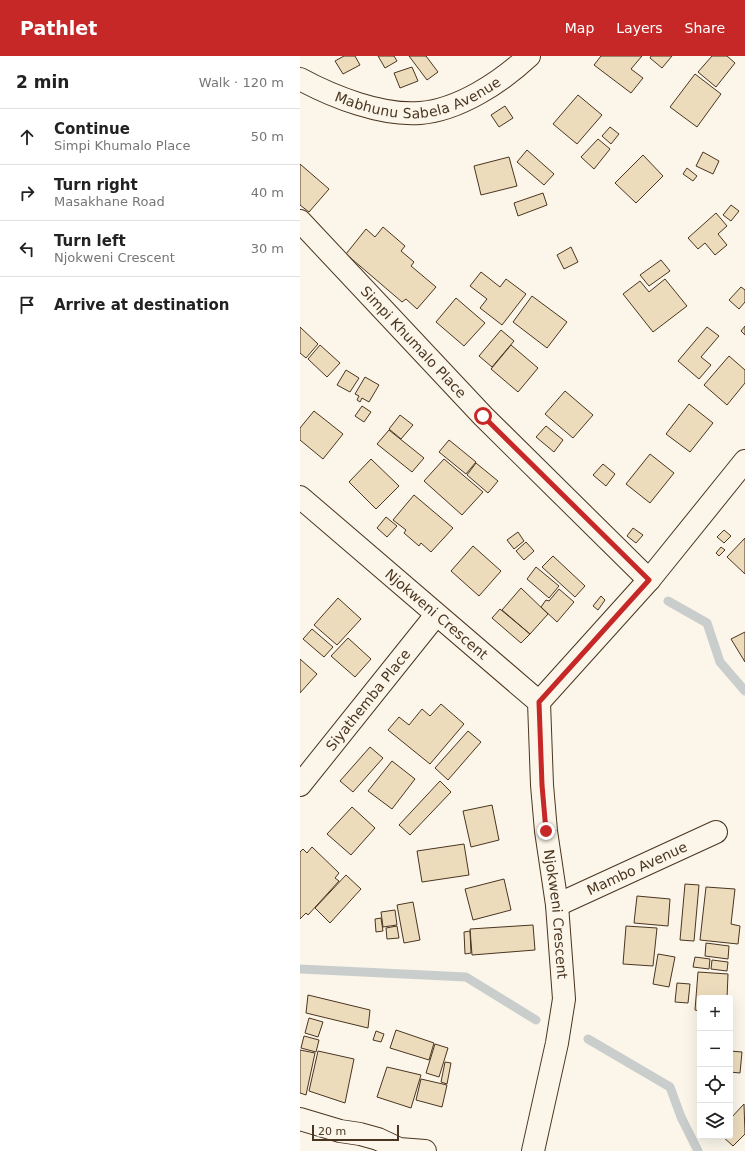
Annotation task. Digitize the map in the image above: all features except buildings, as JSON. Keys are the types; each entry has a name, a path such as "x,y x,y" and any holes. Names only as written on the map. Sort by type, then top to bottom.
{"street":[{"name":"Mabhunu Sabela Avenue","path":"300,80 329,95 362,105 392,111 420,113 450,106 488,89 529,56"},
{"name":"Simpi Khumalo Place","path":"300,220 483,416 649,580"},
{"path":"539,702 649,580 745,461"},
{"name":"Njokweni Crescent","path":"300,497 539,702 542,785 546,831 557,905 564,999 557,1043 533,1151"},
{"name":"Siyathemba Place","path":"300,785 436,615"},
{"name":"Mambo Avenue","path":"557,905 716,832"},
{"path":"300,1119 340,1131 372,1138 399,1149 424,1151"}],"waterway":[{"path":"668,601 707,623 720,662 745,691"},
{"path":"300,969 466,977 536,1020"},
{"path":"588,1039 670,1087 681,1117 698,1151"}],"route":[{"path":"483,416 649,580 539,702 542,785 546,831"}]}
